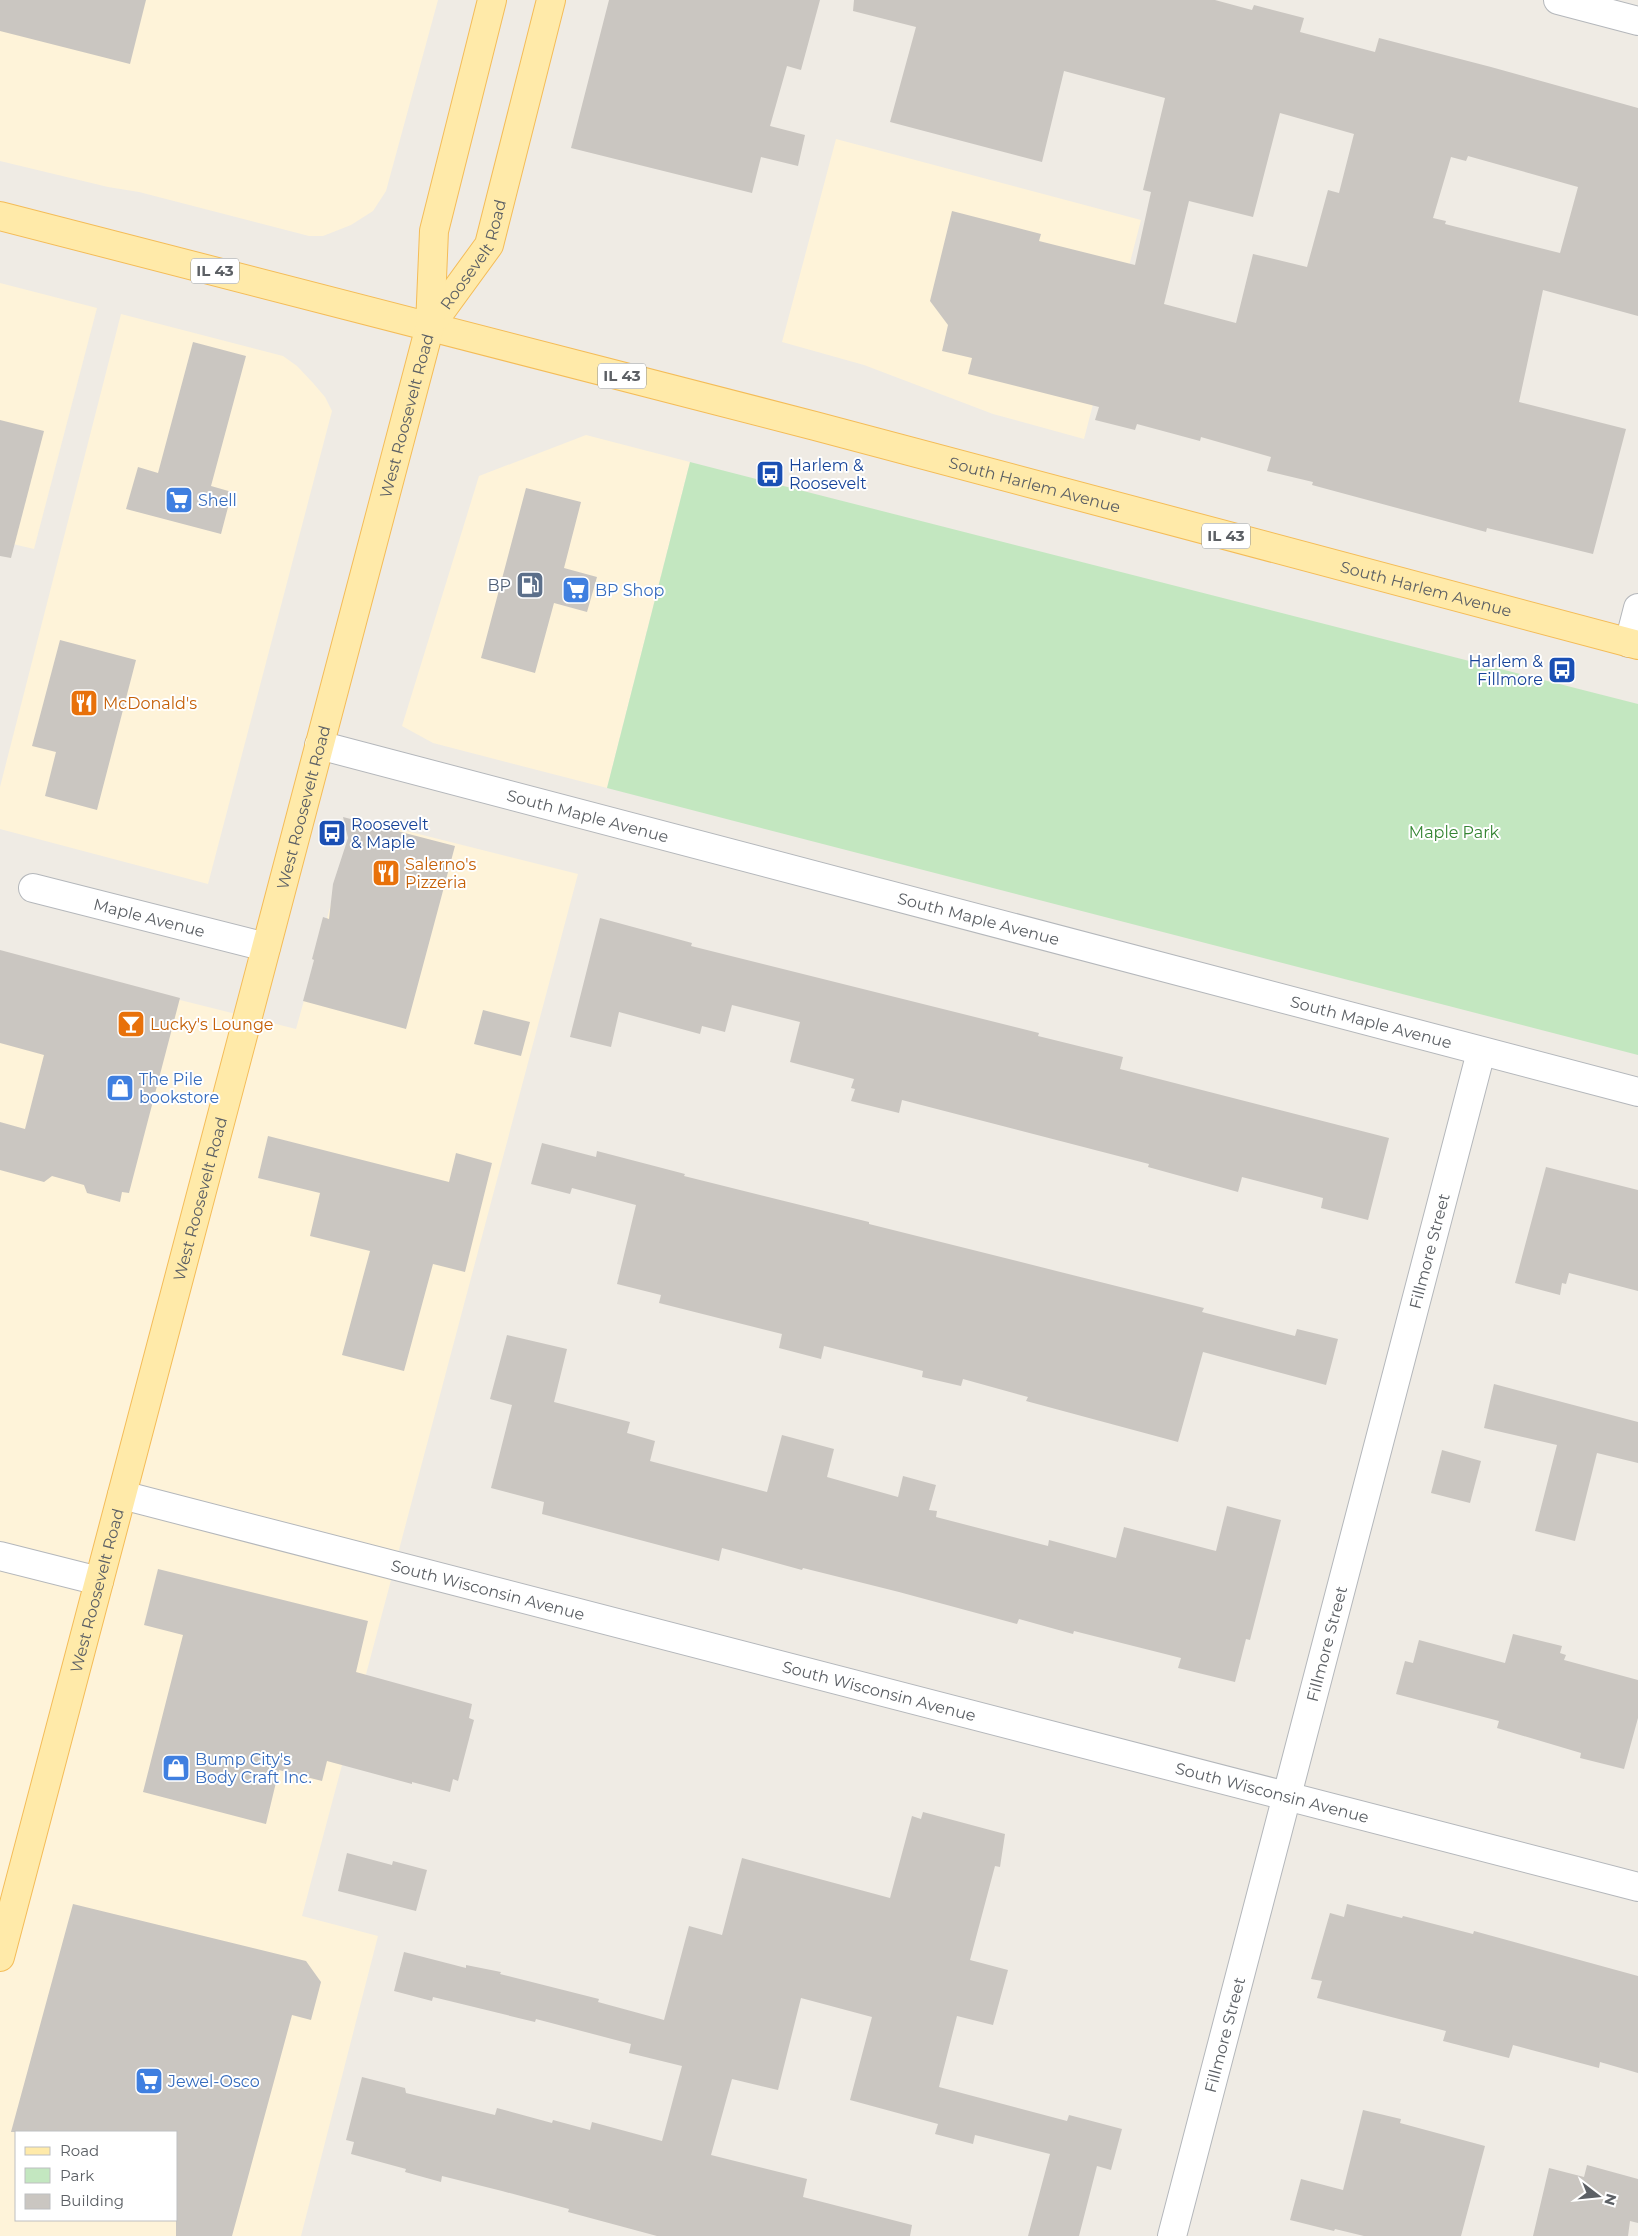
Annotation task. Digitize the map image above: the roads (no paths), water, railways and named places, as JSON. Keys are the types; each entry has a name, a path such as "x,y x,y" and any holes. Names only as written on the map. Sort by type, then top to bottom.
{"main road":[{"name":"Roosevelt Road","path":"430,326 434,231 492,0"},
{"name":"Roosevelt Road","path":"430,326 489,245 551,0"},
{"name":"IL 43","path":"0,216 430,326"},
{"name":"South Harlem Avenue","path":"430,326 815,426 1633,644"},
{"name":"West Roosevelt Road","path":"0,1957 430,326"}],"street":[{"path":"1558,0 1638,21"},
{"path":"1633,644 1638,608"},
{"name":"South Maple Avenue","path":"319,745 1638,1092"},
{"name":"Maple Avenue","path":"34,888 266,947"},
{"name":"Fillmore Street","path":"1172,2236 1481,1052"},
{"name":"South Wisconsin Avenue","path":"122,1495 1638,1887"},
{"path":"0,1556 99,1581"}],"place":[{"name":"Harlem & Roosevelt","path":"770,474"},
{"name":"Shell","path":"179,500"},
{"name":"BP","path":"530,585"},
{"name":"BP Shop","path":"576,590"},
{"name":"Harlem & Fillmore","path":"1562,670"},
{"name":"McDonald's","path":"84,703"},
{"name":"Roosevelt & Maple","path":"332,833"},
{"name":"Salerno's Pizzeria","path":"386,873"},
{"name":"Lucky's Lounge","path":"131,1024"},
{"name":"The Pile bookstore","path":"120,1088"},
{"name":"Bump City's Body Craft Inc.","path":"176,1768"},
{"name":"Jewel-Osco","path":"149,2081"}],"park label":[{"name":"Maple Park","path":"1454,832"}]}
